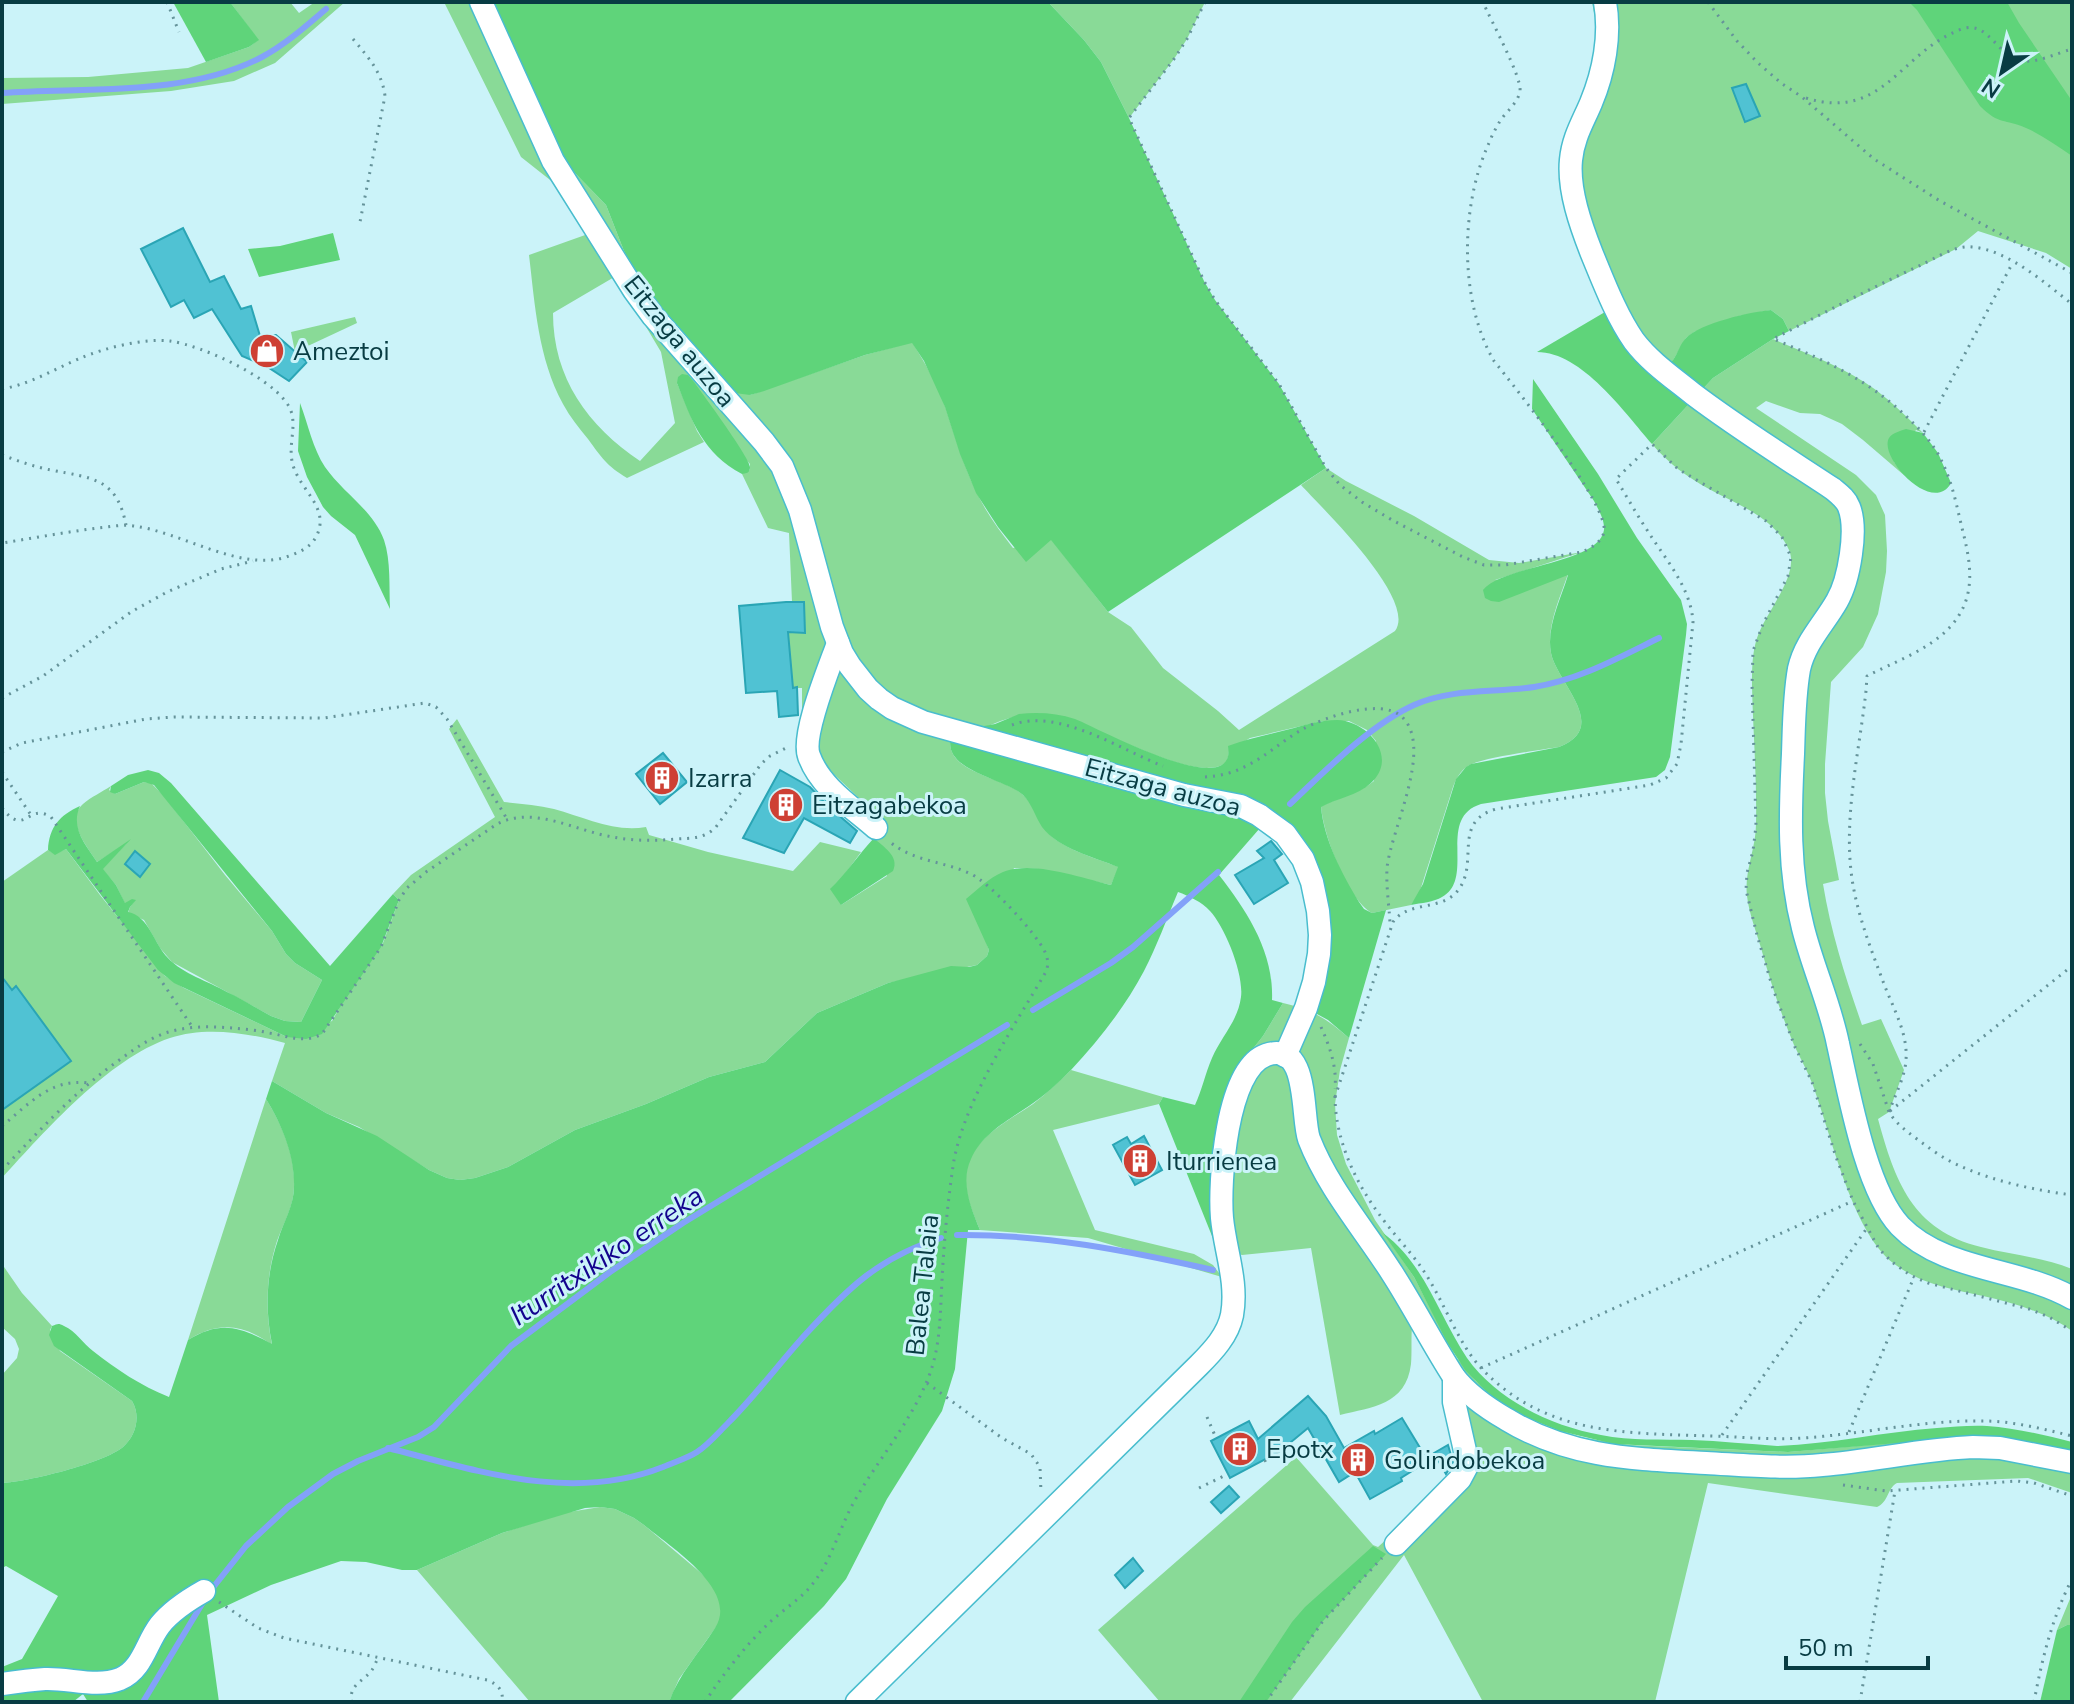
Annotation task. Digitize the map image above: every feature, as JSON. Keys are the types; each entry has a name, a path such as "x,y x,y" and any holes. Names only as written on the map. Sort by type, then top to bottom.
{"street":[{"name":"Eitzaga auzoa","path":"481,2 553,161 634,290 782,466 803,519 838,643 868,689 892,708 933,725 1184,795 1241,806 1278,827 1291,841 1303,859 1312,882 1318,911 1319,954 1309,1000 1285,1056"},
{"path":"1605,2 1607,21 1602,69 1574,141 1571,165 1585,234 1613,304 1636,343 1655,364 1740,428 1833,489 1846,501 1852,515 1851,551 1843,589 1808,645 1800,667 1790,819 1793,874 1802,923 1833,1020 1864,1149 1884,1201 1899,1225 1920,1243 1945,1255 2048,1286 2072,1298"},
{"path":"838,643 820,691 807,742 808,755 838,796 876,828"},
{"path":"857,1702 1206,1359 1227,1329 1233,1294 1223,1227 1224,1151 1243,1079 1251,1066 1267,1055 1285,1056 1298,1069 1306,1130 1321,1163 1403,1290 1454,1377 1483,1404 1526,1431 1570,1448 1607,1456 1704,1463 1807,1467 1973,1447 2000,1448 2072,1462"},
{"path":"1396,1544 1453,1487 1467,1468 1454,1402 1454,1377"},
{"path":"2,1684 46,1679 101,1682 120,1679 137,1665 167,1617 204,1591"}],"path":[{"path":"167,2 179,32"},
{"path":"1205,2 1174,59 1129,118 1198,269 1215,300 1285,392 1321,459 1340,485 1376,512 1450,551 1475,562 1494,565 1582,552 1599,541 1604,527 1594,501 1557,445 1494,361 1475,317 1468,232 1474,184 1493,134 1520,95 1515,70 1483,2"},
{"path":"1708,2 1731,34 1758,63 1802,97 1856,146 1940,201 2072,273"},
{"path":"1802,97 1833,104 1857,101 1884,86 1940,41 1967,27 1986,34 2006,53 2021,61 2036,60 2072,49"},
{"path":"353,39 377,69 385,96 359,227"},
{"path":"1889,1112 1904,1070 1905,1042 1863,926 1851,868 1853,798 1867,676 1927,646 1960,615 1966,604 1971,579 1968,552 1951,483 1938,453 1923,433 1866,383 1824,360 1773,339 1896,276 1969,246 2013,262 2072,304"},
{"path":"1923,433 2013,262"},
{"path":"2,389 39,378 81,357 159,341 181,344 218,357 258,379 283,398 292,411 293,468 321,518 313,542 304,549 276,560 221,569 167,592 131,612 43,676 2,698"},
{"path":"1335,1097 1391,927 1400,914 1444,902 1456,893 1467,873 1471,829 1481,815 1496,809 1650,785 1666,778 1677,764 1692,610 1683,587 1616,479 1652,444 1678,469 1766,521 1782,537 1791,557 1788,576 1753,651 1756,826 1746,890 1779,1007 1815,1091 1853,1201 1874,1242 1885,1256 1914,1277 2040,1313 2072,1331"},
{"path":"2,455 104,483 119,500 126,525"},
{"path":"2,543 126,525 147,528 257,561"},
{"path":"2,752 22,743 146,719 324,718 425,703 436,707 447,719 507,819"},
{"path":"1193,775 1228,774 1327,719 1372,708 1395,711 1412,731 1414,749 1407,793 1387,869 1391,927"},
{"path":"994,740 1001,732 1018,723 1059,724 1084,731 1162,766"},
{"path":"2,1170 88,1083 146,1042 168,1032 193,1028 237,1028 301,1040 322,1034 381,947 399,900 407,888 507,819 529,817 630,839 699,837 716,827 765,759 787,747 807,742"},
{"path":"2,772 31,816"},
{"path":"2,808 16,821 37,813 46,814 55,823 193,1028"},
{"name":"Balea Talaia","path":"705,1702 754,1639 817,1577 856,1500 926,1383 940,1332 950,1188 961,1131 1009,1034 1047,970 1044,950 1002,900 977,877 908,854 876,828"},
{"path":"1889,1112 2072,966"},
{"path":"1309,1000 1329,1046 1336,1074 1335,1097 1341,1143 1359,1182 1381,1217 1431,1281 1469,1352 1499,1385 1519,1398 1577,1424 1623,1433 1776,1440 1930,1423 1984,1421 2072,1436"},
{"path":"1833,1020 1846,1030 1873,1064 1889,1112 1908,1133 1955,1164 1981,1174 2072,1195"},
{"path":"2,1126 57,1085 88,1083"},
{"path":"1481,1368 1853,1201"},
{"path":"1721,1436 1867,1228"},
{"path":"1848,1433 1914,1277"},
{"path":"926,1383 1002,1438 1031,1454 1040,1467 1041,1496 1047,1516"},
{"path":"1207,1417 1216,1438"},
{"path":"1265,1460 1280,1449"},
{"path":"1199,1488 1228,1474"},
{"path":"1839,1484 1895,1491 2017,1481 2034,1483 2072,1496"},
{"path":"1860,1702 1895,1491"},
{"path":"1266,1702 1323,1621 1396,1544"},
{"path":"2034,1702 2049,1633 2072,1579"},
{"path":"204,1591 258,1628 272,1634 487,1680 502,1691 502,1702"},
{"path":"352,1702 350,1694 372,1670 378,1658"}],"green space":[{"path":"173,2 230,2 259,40 249,47 206,62"},
{"path":"230,2 290,2 299,13 315,2 345,2 275,63 234,81 171,91 2,104 2,78 88,77 188,68 249,47 258,40"},
{"path":"444,2 481,2 541,138 606,205 638,277 680,329 750,395 912,342 939,391 971,481 1013,548 1051,539 1108,612 1131,627 1163,668 1239,730 1395,631 1398,617 1393,598 1381,577 1346,533 1301,485 1326,468 1489,560 1519,563 1582,552 1495,580 1568,574 1555,613 1550,643 1555,665 1577,704 1581,728 1574,738 1559,747 1497,757 1465,768 1453,787 1419,894 1411,905 1372,913 1363,906 1345,880 1326,833 1321,806 1374,781 1376,741 1367,730 1349,721 1323,721 1250,738 1229,751 1227,762 1211,768 1166,759 1061,717 1030,714 1006,719 950,743 953,753 959,762 969,768 1023,795 1053,838 1082,854 1119,867 1111,885 1039,869 1014,868 986,942 989,950 987,956 977,965 888,983 817,1013 765,1062 709,1077 575,1130 508,1167 460,1180 429,1170 359,1127 326,1113 272,1081 285,1043 227,1032 184,1034 147,1048 101,1079 2,1178 2,882 48,850 55,854 66,849 165,976 287,1037 332,1021 383,943 399,900 393,894 411,875 495,817 449,729 457,719 504,802 548,808 611,826 646,827 649,835 793,871 820,842 861,852 842,878 841,905 887,876 874,838 886,824 820,761 802,724 802,688 793,688 788,632 805,633 804,603 792,602 789,533 768,528 742,474 750,470 750,464 677,383 704,442 627,478 601,456 563,404 543,350 529,255 588,234 559,187 521,157","holes":["616,276 661,352 675,423 640,461 604,432 577,398 559,359 553,313"]},
{"path":"481,2 1048,2 1101,62 1204,281 1279,384 1326,468 1108,612 1051,540 1026,562 998,527 976,493 945,407 924,361 912,343 865,355 761,392 750,395 735,393 702,358 638,277 606,205 541,138"},
{"path":"1048,2 1205,2 1174,59 1129,118 1101,62"},
{"path":"1592,2 2072,2 2072,269 2046,253 1978,231 1956,249 1789,331 1783,319 1771,310 1739,316 1694,332 1686,338 1672,362 1652,375 1625,349 1609,321 1574,231 1584,92 1595,48 1596,23"},
{"path":"1909,2 2007,2 2072,101 2072,156 2032,131 2002,121 1980,106"},
{"path":"333,233 340,260 259,277 248,249 280,246"},
{"path":"1771,310 1783,319 1789,331 1713,378 1652,444 1616,401 1586,373 1554,355 1537,352 1605,312 1625,346 1652,375 1671,362 1684,340 1693,333 1726,319"},
{"path":"355,317 357,323 295,352 291,332"},
{"path":"1773,339 1852,374 1876,390 1923,433 1916,430 1894,462 1905,476 1842,424 1820,414 1800,413 1766,401 1756,408 1856,475 1876,495 1885,515 1886,572 1878,614 1863,647 1831,682 1825,793 1839,880 1823,884 1830,920 1862,1025 1881,1019 1904,1070 1889,1112 1878,1119 1884,1142 1910,1200 1938,1229 1981,1247 2072,1269 2072,1331 2029,1309 1925,1281 1893,1263 1878,1248 1854,1205 1812,1083 1789,1033 1768,973 1747,896 1756,824 1752,668 1757,638 1790,571 1789,550 1765,520 1686,474 1652,444 1713,378"},
{"path":"682,374 688,375 694,382 734,439 748,461 748,472 742,474 729,466 700,435 677,383"},
{"path":"1533,379 1681,600 1687,624 1670,757 1665,770 1656,777 1481,804 1468,811 1458,835 1456,876 1452,888 1439,899 1411,905 1423,884 1456,779 1466,767 1559,747 1574,738 1581,728 1577,704 1555,665 1550,643 1552,623 1568,575 1499,602 1485,598 1483,590 1510,575 1586,550 1598,541 1604,530 1594,501 1532,409"},
{"path":"300,403 325,467 373,520 384,540 389,565 390,609 355,535 323,507 307,477 298,451"},
{"path":"1906,429 1923,433 1938,453 1951,483 1943,491 1932,493 1921,488 1909,480 1892,458 1889,438"},
{"path":"1019,714 1068,717 1163,758 1211,768 1225,762 1228,746 1326,721 1349,722 1359,727 1369,734 1381,752 1379,773 1371,783 1360,791 1321,807 1330,844 1359,902 1372,913 1386,910 1349,1038 1328,1020 1306,1008 1312,882 1267,820 1219,875 1257,933 1268,965 1272,1000 1283,1003 1244,1060 1216,1246 1159,1104 1163,1097 1195,1105 1212,1058 1236,1014 1241,997 1240,976 1216,918 1203,905 1178,892 1144,971 1101,1035 1056,1084 982,1142 971,1159 967,1186 980,1230 968,1230 955,1369 942,1411 887,1499 846,1579 824,1606 729,1702 669,1702 684,1673 715,1628 720,1614 718,1599 698,1570 644,1525 615,1509 600,1507 585,1508 502,1533 417,1570 341,1561 271,1585 207,1615 219,1702 88,1702 83,1694 73,1702 2,1702 2,1667 22,1659 58,1596 6,1566 2,1568 2,1483 46,1475 100,1459 123,1447 136,1426 132,1401 54,1346 49,1335 52,1326 59,1324 68,1328 120,1371 169,1397 188,1340 211,1330 230,1328 250,1333 272,1344 268,1318 269,1279 294,1187 286,1141 266,1099 272,1081 326,1113 377,1136 429,1170 447,1178 475,1178 508,1167 575,1130 709,1077 765,1062 817,1013 888,983 951,966 977,965 989,950 966,899 988,881 1003,872 1028,868 1057,871 1111,885 1118,867 1077,852 1049,835 1023,795 965,766 956,758 951,749 951,737"},
{"path":"148,770 159,773 171,783 330,966 393,894 399,900 381,947 322,1034 306,1039 287,1037 174,983 158,970 66,849 55,855 48,850 57,823 80,806 78,829 97,862 131,839 103,869 125,903 136,900 128,912 141,919 168,958 188,973 271,1016 301,1022 322,980 286,954 272,931 154,785 144,782 115,794 110,792 111,786 128,775"},
{"path":"144,782 151,783 164,796 272,931 286,954 322,980 301,1022 271,1016 172,962 144,920 128,913 135,900 125,904 116,885 102,869 127,843 97,862 80,834 76,818 83,804 111,786 109,790 115,794"},
{"path":"874,838 892,856 893,871 841,905 830,889"},
{"path":"1283,1003 1318,1016 1349,1038 1335,1104 1337,1135 1346,1164 1375,1220 1414,1277 1456,1357 1476,1381 1516,1413 1585,1438 1629,1445 1788,1452 1970,1436 1998,1437 2020,1442 2072,1474 2072,1493 2028,1478 1897,1483 1877,1507 1708,1483 1655,1702 1483,1702 1404,1555 1290,1702 1160,1702 1098,1630 1296,1457 1378,1547 1456,1476 1460,1452 1439,1367 1412,1327 1411,1364 1402,1388 1386,1402 1340,1415 1311,1248 1242,1255 1216,1246 1244,1060"},
{"path":"1071,1070 1163,1097 1159,1104 1053,1130 1095,1230 1194,1254 1213,1265 1222,1277 1088,1238 980,1230 966,1189 966,1175 974,1151 991,1133 1033,1104"},
{"path":"266,1099 287,1141 294,1175 294,1194 273,1254 269,1280 268,1319 272,1345 251,1333 231,1328 210,1330 188,1340"},
{"path":"1383,1233 1398,1246 1421,1275 1457,1342 1479,1373 1526,1409 1563,1425 1624,1438 1777,1446 1917,1430 1987,1426 2072,1442 2072,1453 1984,1436 1788,1452 1614,1444 1560,1431 1505,1406 1465,1370 1414,1277"},
{"path":"2,1264 22,1293 52,1326 50,1330 60,1351 132,1401 137,1419 134,1432 123,1447 65,1471 2,1483 2,1375 17,1358 19,1349 15,1339 2,1327"},
{"path":"600,1507 615,1509 634,1518 701,1573 718,1596 721,1620 679,1679 669,1702 530,1702 417,1570 502,1533 563,1513"},
{"path":"1373,1546 1386,1554 1323,1621 1266,1702 1239,1702 1292,1622"},
{"path":"2072,1594 2072,1625 2057,1630"},
{"path":"2072,1625 2072,1702 2040,1702 2057,1630"}],"building":[{"path":"1746,84 1760,116 1745,122 1732,88"},
{"path":"183,228 210,282 224,276 241,309 251,306 260,336 276,335 307,362 289,381 266,366 242,356 212,309 194,318 184,300 171,307 141,249"},
{"path":"804,602 805,633 788,632 798,715 779,717 777,691 746,693 739,606"},
{"name":"Izarra","path":"663,753 687,782 660,804 636,774"},
{"name":"Eitzagabekoa","path":"780,770 810,787 857,831 850,843 804,818 784,853 743,838"},
{"path":"1271,841 1282,854 1274,860 1288,883 1254,904 1235,875 1264,858 1257,851"},
{"path":"135,851 150,864 140,877 125,864"},
{"path":"2,977 12,990 16,986 71,1061 2,1110"},
{"name":"Iturrienea","path":"1144,1136 1162,1170 1135,1185 1113,1145 1127,1137 1131,1144"},
{"path":"1308,1396 1326,1416 1344,1448 1402,1418 1428,1461 1401,1478 1402,1481 1370,1499 1355,1472 1339,1482 1308,1428 1279,1452 1230,1478 1211,1441 1249,1421 1258,1439"},
{"path":"1448,1445 1453,1462 1446,1474 1434,1453"},
{"path":"1229,1486 1239,1497 1221,1513 1211,1502"},
{"path":"1133,1558 1143,1571 1125,1588 1115,1575"}],"waterway":[{"path":"2,93 135,88 201,79 262,57 288,41 326,9"},
{"name":"Iturritxikiko erreka","path":"1290,804 1365,736 1414,705 1458,693 1551,684 1598,667 1659,638"},
{"name":"Iturritxikiko erreka","path":"1033,1010 1133,947 1218,872"},
{"name":"Iturritxikiko erreka","path":"211,1590 246,1546 288,1507 333,1474 434,1427 511,1346 610,1272 683,1223 1007,1025"},
{"path":"957,1235 1022,1237 1086,1245 1213,1270"},
{"path":"388,1448 491,1474 560,1483 629,1477 663,1467 693,1454 709,1442 820,1319 865,1276 899,1255 941,1238"},
{"name":"Iturritxikiko erreka","path":"143,1702 205,1599"}],"place":[{"name":"Ameztoi","path":"267,351"},
{"name":"Izarra","path":"662,778"},
{"name":"Eitzagabekoa","path":"786,805"},
{"name":"Iturrienea","path":"1140,1161"},
{"name":"Epotx","path":"1240,1449"},
{"name":"Golindobekoa","path":"1358,1460"}]}
